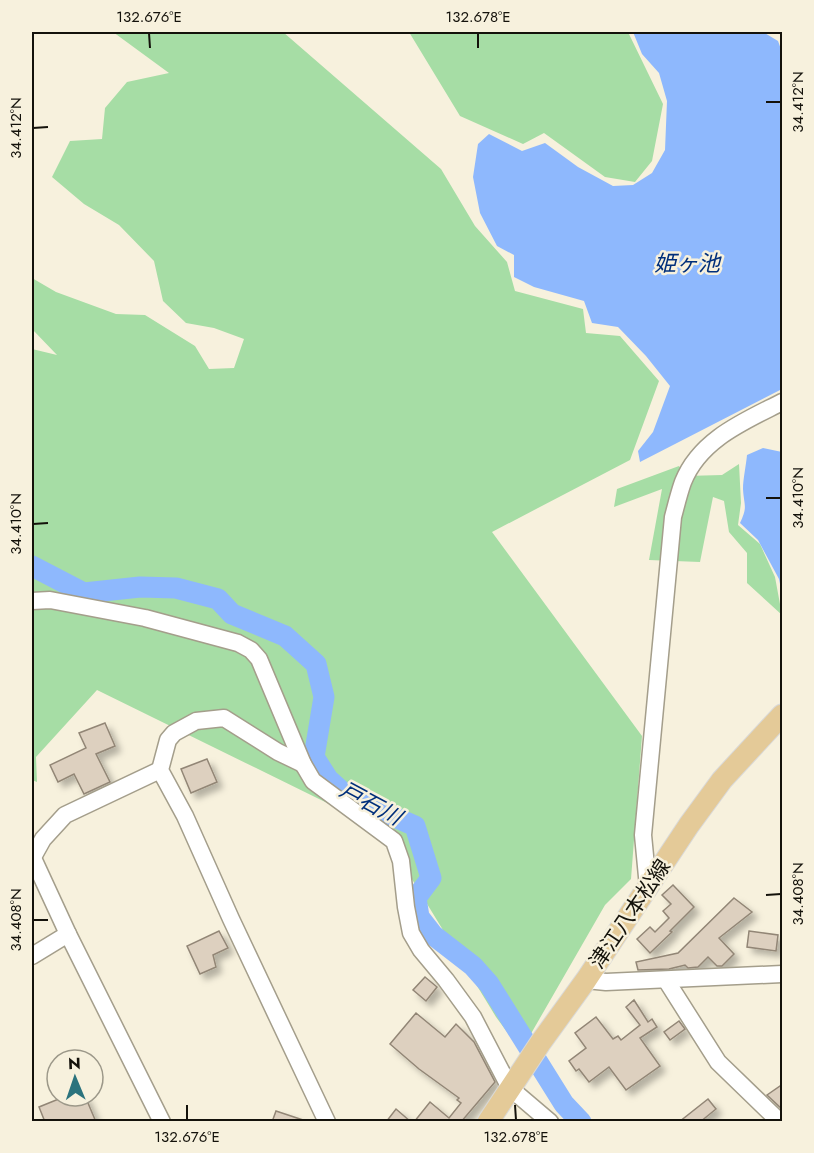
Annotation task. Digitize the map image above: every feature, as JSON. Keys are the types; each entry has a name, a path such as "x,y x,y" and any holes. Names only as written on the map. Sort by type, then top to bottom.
{"main road":[{"name":"津江八本松線","path":"488,1122 689,825 722,780 783,715"}],"street":[{"path":"648,887 643,835 673,518 684,480 701,453 723,432 783,402"},
{"path":"32,601 50,600 145,618 238,643 251,650 259,659 303,764 313,781 394,841 401,861 411,933 421,950 473,1017 513,1083 550,1122"},
{"path":"303,764 278,752 224,718 196,721 174,733 168,740 160,770 185,816 327,1122"},
{"path":"160,770 65,814 43,839 32,856 68,934 162,1122"},
{"path":"32,956 68,934"},
{"path":"586,980 606,982 783,974"},
{"path":"666,980 718,1062 780,1122"}],"green space":[{"path":"113,32 283,32 441,169 475,226 507,262 515,291 583,309 586,333 620,336 659,381 630,460 492,532 642,736 631,879 605,905 521,1051 496,1017 382,830 97,690 36,757 37,782 32,780 32,349 57,355 32,329 32,278 56,292 116,314 145,315 195,346 209,369 234,368 244,339 214,328 186,323 163,301 154,261 119,225 84,204 52,177 70,141 102,139 105,108 127,82 169,73"},
{"path":"409,32 628,32 663,104 652,161 635,182 605,177 544,133 523,144 460,116"},
{"path":"739,464 741,503 738,525 760,544 775,577 782,615 747,583 747,553 729,532 724,501 713,497 700,562 649,560 662,489 614,507 617,489 679,466 686,476 722,475"}],"water":[{"name":"姫ヶ池","path":"633,32 763,32 778,41 782,52 782,389 640,462 638,451 653,432 670,386 646,356 618,327 592,323 584,301 534,287 514,277 514,255 497,246 480,213 473,177 478,144 489,134 522,151 545,143 578,167 613,186 633,185 652,173 665,150 667,101 659,73 642,54"},
{"path":"763,448 782,452 782,594 779,579 758,540 740,523 745,509 743,485 747,455"}],"building":[{"path":"105,723 115,746 96,754 110,782 84,794 74,774 58,782 50,765 86,748 79,733"},
{"path":"207,759 217,782 191,793 181,769"},
{"path":"673,885 694,907 650,953 637,939 650,927 655,932 669,918 663,911 671,904 662,895"},
{"path":"734,898 752,912 719,938 734,954 722,966 717,966 708,957 698,967 688,968 685,965 669,969 638,970 636,962 678,953"},
{"path":"219,931 228,948 213,955 216,967 200,974 187,946"},
{"path":"749,931 778,935 776,951 747,947"},
{"path":"425,977 437,987 426,1001 413,990"},
{"path":"634,1000 648,1022 652,1019 657,1027 640,1038 660,1066 626,1090 609,1067 589,1082 579,1069 576,1071 569,1061 586,1048 575,1033 596,1017 613,1039 618,1036 621,1040 640,1025 626,1007"},
{"path":"416,1013 445,1037 456,1024 474,1042 495,1082 461,1122 414,1122 430,1102 449,1118 461,1103 457,1100 459,1098 419,1069 390,1044"},
{"path":"679,1021 685,1029 670,1040 664,1032"},
{"path":"783,1084 783,1110 767,1095"},
{"path":"708,1099 716,1109 700,1122 679,1122"},
{"path":"45,1105 45,1108 90,1108 96,1122 45,1122 39,1107"},
{"path":"396,1109 411,1122 386,1122"},
{"path":"276,1111 303,1120 302,1122 272,1122"}],"waterway":[{"name":"戸石川","path":"32,566 84,593 140,587 176,588 218,599 232,614 285,636 316,664 324,697 314,757 328,779 347,796 415,826 431,878 416,898 419,917 433,935 473,966 489,984 564,1104 581,1122"}]}
